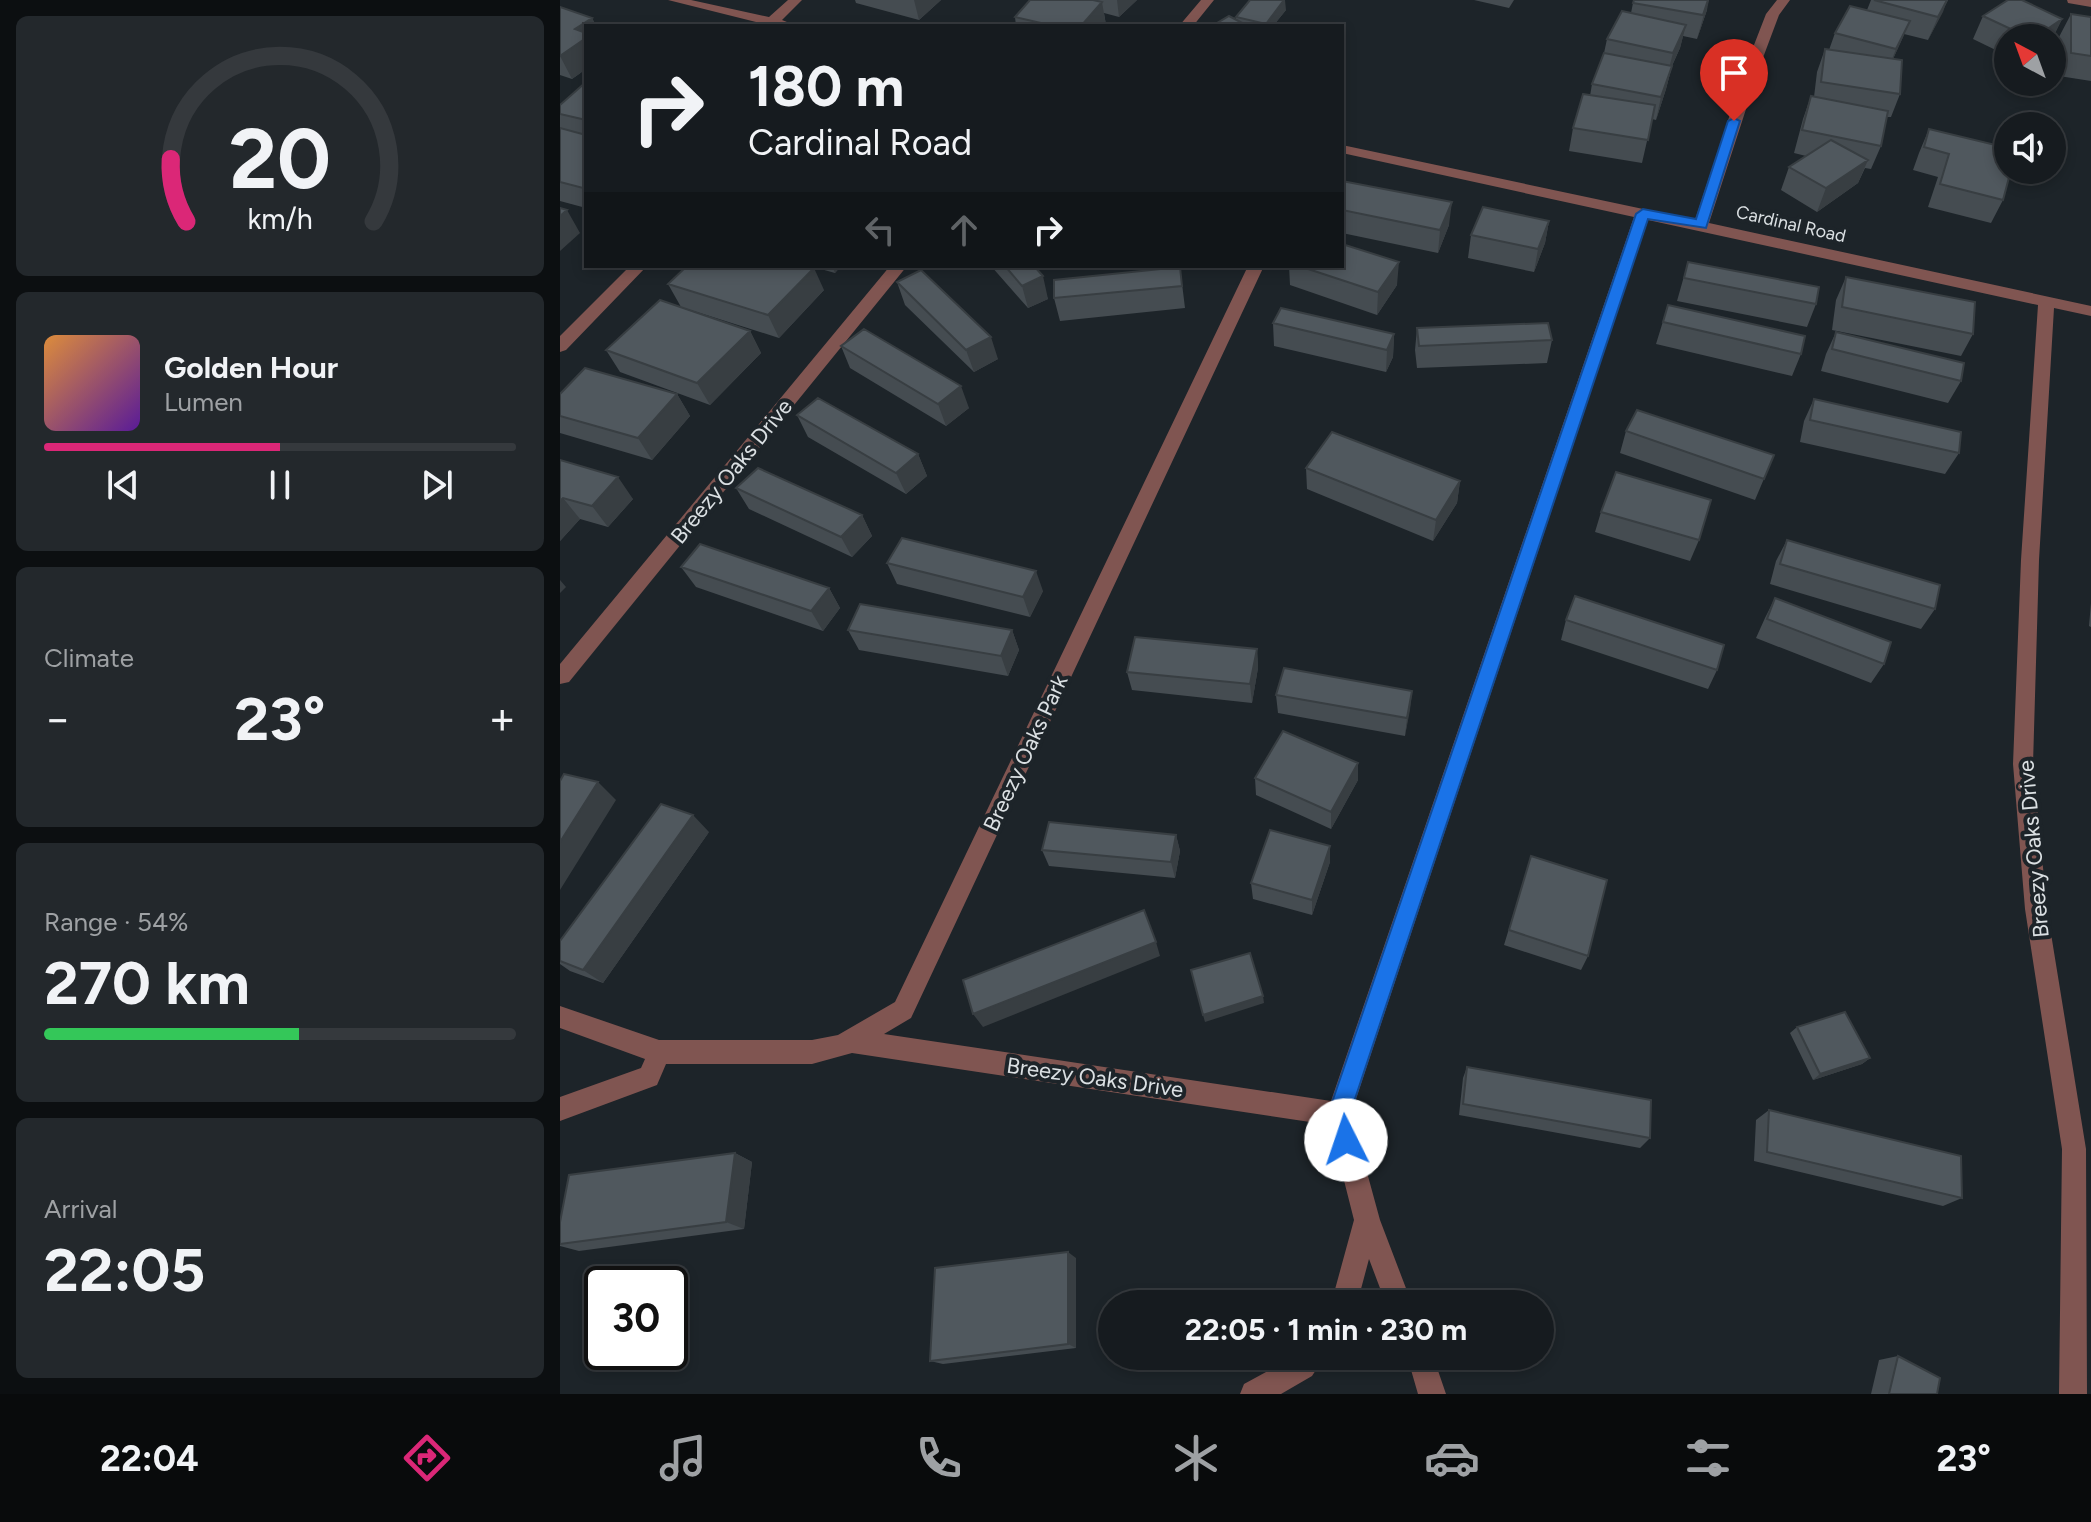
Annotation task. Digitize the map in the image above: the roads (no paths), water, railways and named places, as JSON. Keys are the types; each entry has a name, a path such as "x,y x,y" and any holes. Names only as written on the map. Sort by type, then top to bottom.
{"street":[{"path":"674,0 781,24"},
{"path":"772,22 796,0"},
{"path":"1188,24 1208,0"},
{"path":"1701,224 1754,63 1773,14 1784,0"},
{"path":"2073,0 2091,3"},
{"name":"Cardinal Road","path":"1344,149 1701,224 2091,311"},
{"path":"1394,1290 1367,1220 1339,1114 1643,214"},
{"path":"560,346 637,268"},
{"name":"Breezy Oaks Drive","path":"562,676 897,268"},
{"name":"Breezy Oaks Park","path":"560,1017 659,1052 812,1052 850,1041 903,1010 1255,268"},
{"name":"Breezy Oaks Drive","path":"2046,301 2030,560 2023,764 2036,909 2074,1149 2073,1394"},
{"name":"Breezy Oaks Drive","path":"850,1041 1339,1114"},
{"path":"560,1109 649,1077 659,1052"},
{"path":"1348,1290 1367,1220"},
{"path":"1254,1394 1298,1370"},
{"path":"1424,1370 1432,1394"}]}
